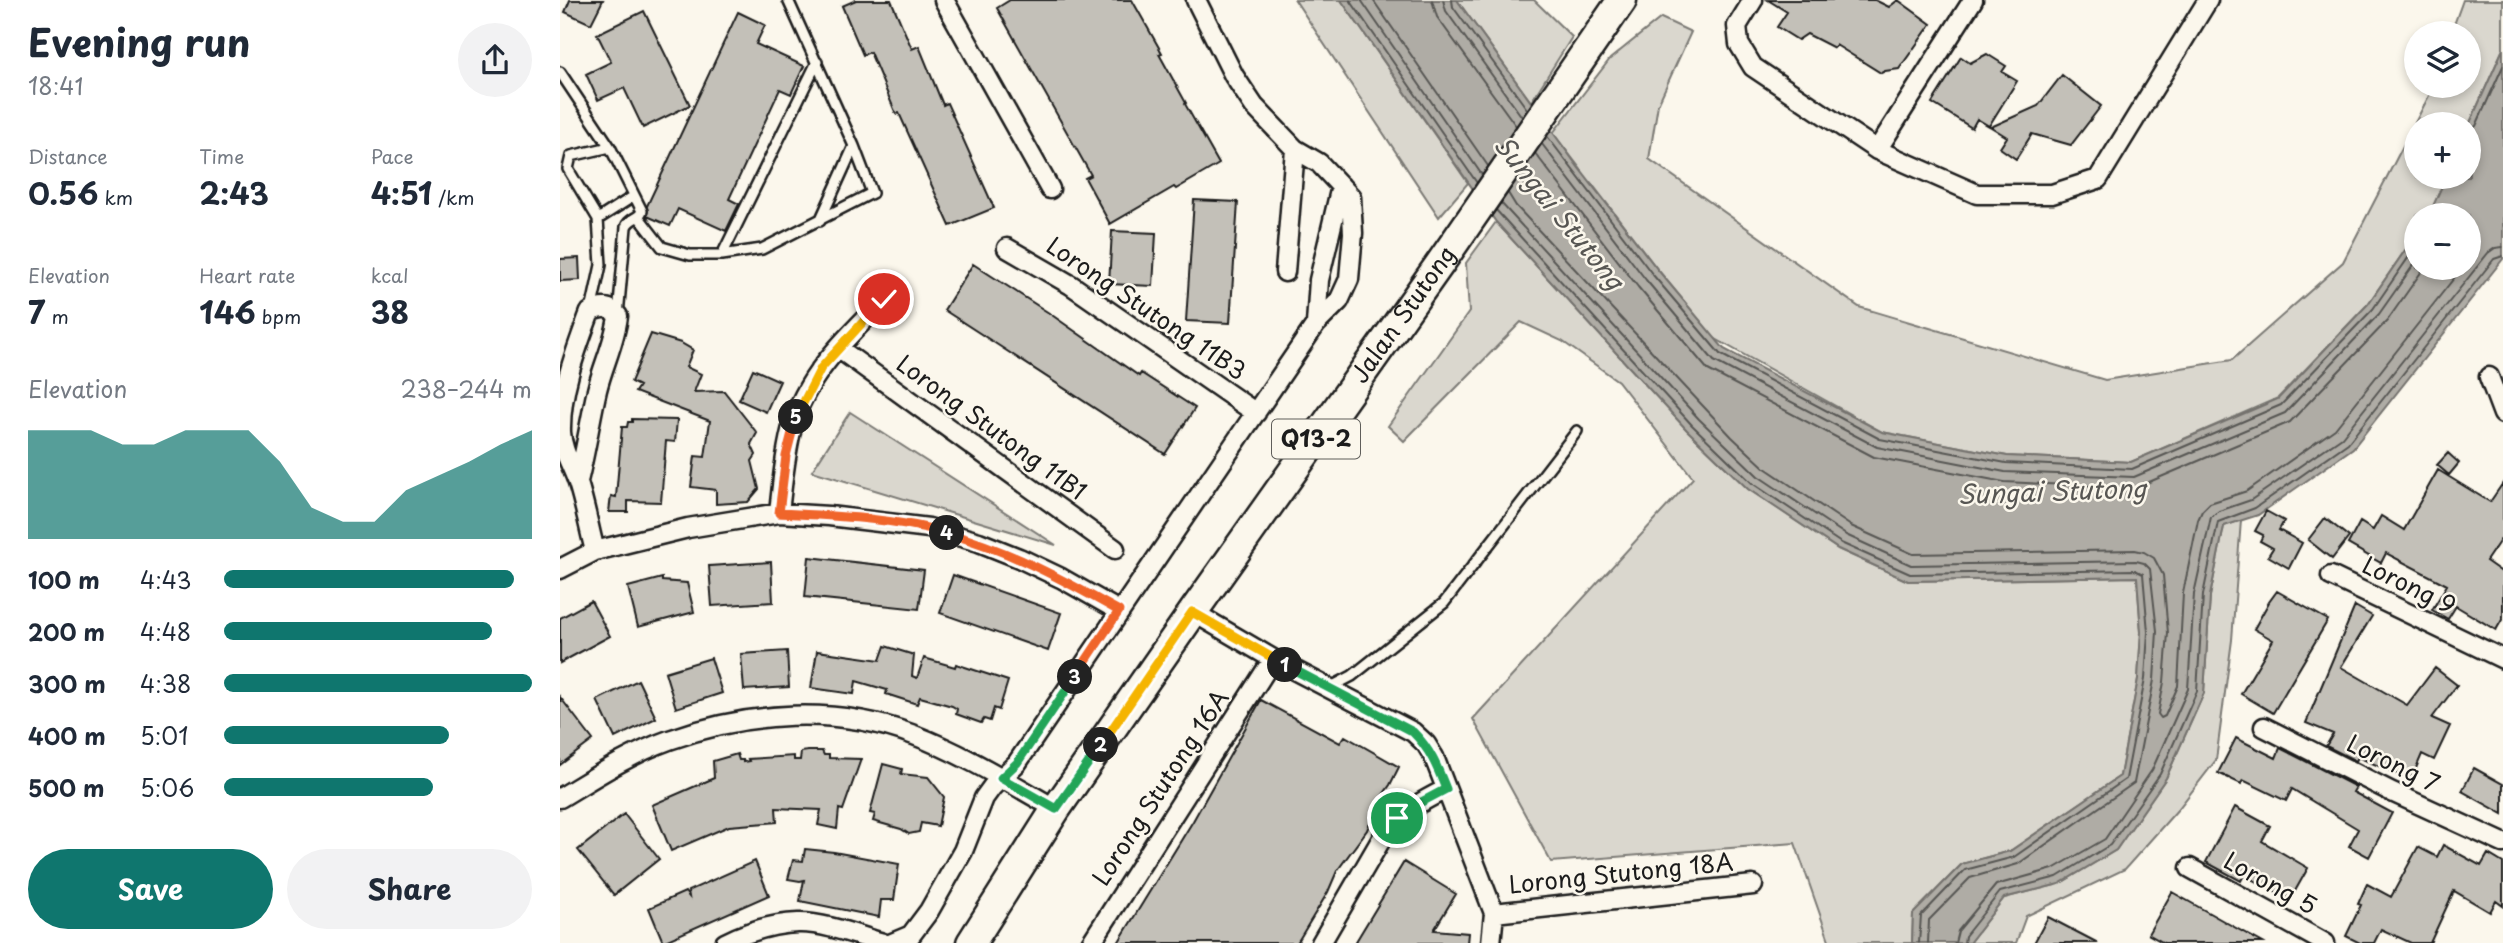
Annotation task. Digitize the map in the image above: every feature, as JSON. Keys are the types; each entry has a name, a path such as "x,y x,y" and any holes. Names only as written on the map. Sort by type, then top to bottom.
{"main road":[{"name":"Jalan Stutong","path":"971,943 1056,809 1622,0"}],"street":[{"path":"944,0 1050,189"},
{"path":"892,943 911,935 929,911 963,852 984,798 1017,763 1316,324 1339,302 1349,279 1353,258 1351,197 1319,163 1295,149 1254,106 1234,76 1196,0"},
{"path":"1753,0 1737,26 1739,44 1753,67 1877,150 1977,194 2052,194 2098,179 2208,0"},
{"path":"1877,150 1973,0"},
{"path":"1285,272 1295,149"},
{"path":"1316,324 1320,280 1341,186"},
{"name":"Lorong Stutong 11B3","path":"1007,248 1071,285 1256,413"},
{"path":"779,513 793,424 808,391 821,368 884,299"},
{"path":"578,481 587,448 597,388 617,332 618,316 614,310 605,307 590,312 573,358 561,409 561,434 566,457 578,481 595,551"},
{"name":"Lorong Stutong 11B1","path":"838,348 1115,549"},
{"path":"2488,377 2503,414"},
{"path":"560,569 595,551 688,528 779,513 829,516 929,528 967,539 1019,558 1119,611"},
{"name":"Lorong 9","path":"2331,576 2503,659"},
{"path":"1192,612 1273,659 1413,732 1426,744 1434,757 1494,913 1491,943"},
{"name":"Lorong Stutong 16A","path":"1091,943 1273,659"},
{"path":"560,798 604,771 667,741 728,723 774,716 823,714 867,722 912,735 957,754 1056,809"},
{"name":"Lorong 7","path":"2264,727 2392,792 2503,843"},
{"path":"1321,943 1385,833 1397,818 1446,789"},
{"name":"Lorong 5","path":"2190,868 2325,943"},
{"name":"Lorong Stutong 18A","path":"1494,913 1754,885"},
{"path":"724,943 741,935 800,923 836,929 883,943"}],"lane":[{"path":"638,216 662,247 690,255 722,255 762,249 872,193 854,145 788,0"},
{"path":"722,255 817,62"},
{"path":"560,72 610,146 642,211 630,220 626,227 618,316"},
{"path":"820,221 854,145"},
{"path":"590,312 601,265 598,219 568,169 568,162 571,156 610,146"},
{"path":"598,219 635,196"},
{"path":"1329,688 1352,676 1444,603 1577,431"}],"shaded area":[{"path":"1295,0 1341,0 1468,183 1439,217"},
{"path":"1457,0 1534,0 1572,37 1531,102"},
{"path":"2463,0 2503,0 2503,49 2475,112 2421,112 2428,98 2481,98 2481,21 2455,21"},
{"path":"1661,18 1691,32 1658,104 1649,159 1859,307 2105,380 2232,360 2343,262 2404,144 2404,189 2441,189 2435,203 2404,203 2404,252 2368,304 2278,398 2131,462 2007,456 1882,432 1714,338 1553,133 1610,59"},
{"path":"1496,222 1687,430 1748,489 1838,549 1908,581 2137,577 2141,632 2138,679 2120,776 2010,851 1962,864 1913,914 1912,943 1830,943 1795,843 1551,862 1473,719 1693,478 1618,381 1562,341 1521,322 1404,441 1388,426 1469,312 1466,263"},
{"path":"850,412 1056,545 812,471"},
{"path":"2241,520 2232,640 2216,760 2179,808 2125,869 2026,916 2016,943 1969,943 2004,898 2059,884 2116,850 2166,778 2204,693 2210,596 2224,526"}],"water":[{"name":"Sungai Stutong","path":"1341,0 1457,0 1578,167 1724,349 1882,432 2007,456 2131,462 2278,399 2368,304 2404,252 2404,280 2481,280 2481,203 2434,203 2441,189 2481,189 2481,112 2475,112 2503,49 2503,259 2353,448 2258,515 2224,526 2210,596 2204,693 2166,778 2116,850 2059,884 2004,898 1969,943 1912,943 1913,914 1962,864 2010,851 2120,776 2138,679 2141,632 2137,577 1908,581 1838,549 1748,489 1687,430 1496,222"}],"building":[{"path":"570,0 603,0 591,24 565,12"},
{"path":"856,0 891,0 912,49 919,46 943,105 947,103 994,208 950,226 899,113 896,114 870,52 863,55 842,6"},
{"path":"1010,0 1132,0 1219,164 1110,224 1085,178 1091,175 997,8"},
{"path":"1768,0 1875,0 1889,7 1898,0 1931,24 1899,69 1881,73 1836,45 1834,48 1807,34 1798,40 1777,27 1787,12"},
{"path":"644,11 690,105 643,128 624,88 598,100 586,74 611,62 597,34"},
{"path":"738,12 765,25 756,44 804,66 791,94 780,89 729,199 739,204 726,231 678,209 670,226 647,216 647,206"},
{"path":"1987,54 2006,66 2002,72 2017,81 1989,126 1977,119 1972,128 1932,103 1961,57 1970,63"},
{"path":"2062,75 2101,106 2071,145 2032,134 2016,159 2000,148 2007,137 1991,127 2038,106"},
{"path":"1194,200 1238,202 1230,323 1186,321"},
{"path":"1112,231 1156,233 1153,286 1109,284"},
{"path":"579,258 580,280 560,281 560,259"},
{"path":"973,264 1139,376 1141,373 1195,408 1165,454 944,310"},
{"path":"651,334 681,343 693,350 686,367 701,374 694,392 724,391 757,433 751,444 756,455 752,461 759,489 748,502 716,504 716,490 691,487 695,456 705,457 710,421 635,392 639,386 631,382"},
{"path":"753,369 780,381 766,412 739,400"},
{"path":"632,419 677,420 675,442 666,441 661,502 628,501 628,512 609,512 611,496 616,497 622,427 627,427"},
{"path":"2448,453 2459,463 2449,475 2437,465"},
{"path":"2438,470 2490,502 2503,483 2503,536 2486,561 2503,573 2503,618 2496,630 2456,606 2448,619 2432,610 2447,585 2386,553 2381,563 2348,544 2360,522 2373,530 2381,516 2404,530"},
{"path":"2266,511 2284,521 2279,530 2302,543 2289,568 2268,556 2273,548 2260,541 2263,535 2255,531"},
{"path":"2325,518 2349,537 2332,559 2308,540"},
{"path":"809,557 924,570 919,609 805,597"},
{"path":"771,562 773,602 712,606 709,566"},
{"path":"953,575 1061,613 1048,651 940,613"},
{"path":"662,578 662,581 687,583 694,612 638,627 628,587"},
{"path":"2277,591 2328,620 2273,713 2241,694 2273,640 2254,629"},
{"path":"591,601 610,636 560,663 560,618"},
{"path":"2355,606 2372,616 2341,667 2407,705 2435,668 2457,685 2432,718 2450,726 2434,760 2422,754 2411,780 2358,757 2356,761 2326,746 2333,734 2306,723"},
{"path":"885,646 914,655 912,676 917,678 924,658 955,667 956,664 1008,681 999,710 994,708 990,721 984,719 981,723 956,714 957,709 952,706 920,697 917,704 886,694 887,690 856,681 854,694 811,688 817,651 880,660"},
{"path":"787,651 789,687 744,690 741,654"},
{"path":"711,658 722,693 676,708 665,672"},
{"path":"638,680 656,718 615,738 597,700"},
{"path":"560,697 593,740 560,765"},
{"path":"1261,700 1340,743 1345,736 1399,767 1378,802 1367,830 1337,871 1328,892 1297,943 1118,943 1193,821"},
{"path":"2236,738 2276,758 2280,748 2356,787 2353,792 2392,813 2369,857 2349,846 2358,829 2292,789 2286,801 2243,780 2241,784 2218,773"},
{"path":"822,751 824,755 829,755 829,758 861,759 843,810 839,809 837,829 818,825 821,810 776,808 777,822 729,826 671,851 652,805 714,778 713,761 737,754 743,762 749,761 748,759 794,756 794,760 800,760 801,752"},
{"path":"883,764 902,769 901,774 928,777 944,797 938,826 921,823 919,832 909,834 873,821 875,814 870,813"},
{"path":"2474,768 2503,784 2503,814 2462,791"},
{"path":"2235,807 2270,826 2262,841 2308,868 2290,900 2244,875 2241,881 2206,862"},
{"path":"624,814 659,859 614,895 578,850"},
{"path":"2443,845 2481,866 2488,854 2503,863 2503,906 2496,901 2490,912 2454,891 2430,943 2411,943 2381,929 2374,943 2360,943 2346,936 2361,905 2358,904 2367,884 2391,897 2418,847 2437,857"},
{"path":"805,849 899,864 894,900 881,900 879,917 800,901 804,880 788,879 793,860 803,861"},
{"path":"755,861 769,895 663,942 649,908 685,892 689,897 688,891"},
{"path":"1404,862 1456,894 1434,930 1468,933 1467,943 1355,943"},
{"path":"2172,892 2263,943 2164,943 2148,934"},
{"path":"2048,917 2098,943 2034,943"}],"route":[{"path":"884,299 821,368 808,391 793,424 779,513 929,528 979,542 1061,578 1119,611 1017,763 1001,778 1056,809 1192,612 1273,659 1413,732 1426,744 1446,789 1397,818"}]}
